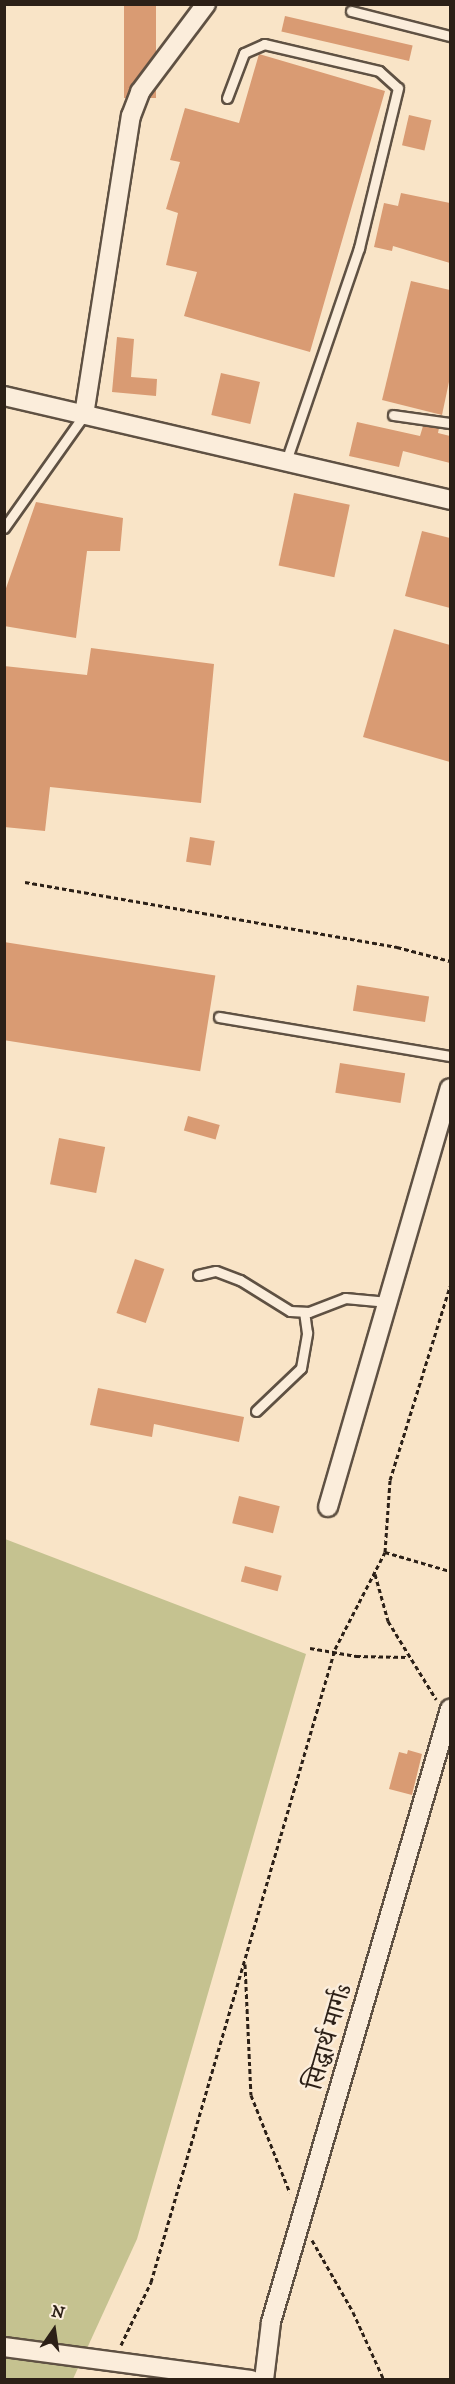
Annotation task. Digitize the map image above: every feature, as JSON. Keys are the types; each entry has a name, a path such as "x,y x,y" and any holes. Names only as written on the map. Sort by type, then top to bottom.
{"street":[{"path":"84,415 131,116 140,92 207,4"},
{"path":"4,396 450,500"},
{"path":"328,1507 450,1088"},
{"name":"सिद्धार्थ मार्गs","path":"264,2379 271,2322 449,1715"},
{"path":"4,2347 251,2379"}],"lane":[{"path":"351,11 450,36"},
{"path":"227,98 244,53 264,44 379,70 398,88 359,248 286,461"},
{"path":"4,528 84,415"},
{"path":"393,415 450,423"},
{"path":"219,1017 450,1056"},
{"path":"198,1275 216,1271 240,1280 290,1311 304,1312 345,1298 388,1302"},
{"path":"256,1411 301,1368 307,1334 304,1312"}],"path":[{"path":"26,882 397,947 450,961"},
{"path":"114,2361 151,2282 335,1649 385,1552 390,1480 450,1286"},
{"path":"385,1552 450,1571"},
{"path":"375,1572 388,1621 407,1657 449,1715"},
{"path":"310,1648 335,1649 356,1656 407,1657"}],"shaded area":[{"path":"5,1539 306,1654 137,2239 73,2379 5,2380"}],"building":[{"path":"124,4 156,4 156,98 124,98"},
{"path":"285,16 413,45 409,61 281,32"},
{"path":"259,54 385,91 310,352 184,316 197,272 166,265 178,213 166,209 180,162 170,160 185,108 239,123"},
{"path":"409,115 431,120 424,150 402,145"},
{"path":"401,193 450,203 450,263 393,246 392,251 374,247 384,203 398,206"},
{"path":"411,281 450,290 450,377 442,415 382,400"},
{"path":"117,337 134,339 131,377 157,379 156,396 112,392"},
{"path":"221,373 260,382 250,424 211,415"},
{"path":"357,422 420,436 423,426 439,428 438,433 450,436 450,463 403,451 399,467 349,456"},
{"path":"294,493 350,505 334,577 279,565"},
{"path":"36,502 123,518 120,551 87,551 76,638 4,626 4,594"},
{"path":"422,531 450,538 450,608 405,596"},
{"path":"394,629 450,645 450,762 363,737"},
{"path":"91,648 214,664 201,803 50,787 45,831 4,827 4,666 87,675"},
{"path":"190,837 215,841 211,866 186,862"},
{"path":"4,942 215,975 200,1071 4,1040"},
{"path":"357,985 429,996 425,1022 353,1011"},
{"path":"340,1063 405,1073 400,1103 335,1093"},
{"path":"188,1116 220,1125 216,1140 184,1130"},
{"path":"59,1138 105,1147 96,1193 50,1184"},
{"path":"135,1259 164,1269 146,1323 116,1313"},
{"path":"98,1388 244,1417 239,1442 154,1424 152,1437 90,1425"},
{"path":"239,1496 280,1506 273,1533 232,1523"},
{"path":"245,1566 282,1576 278,1591 241,1581"},
{"path":"408,1750 422,1754 412,1795 389,1789 399,1752 407,1754"}]}
